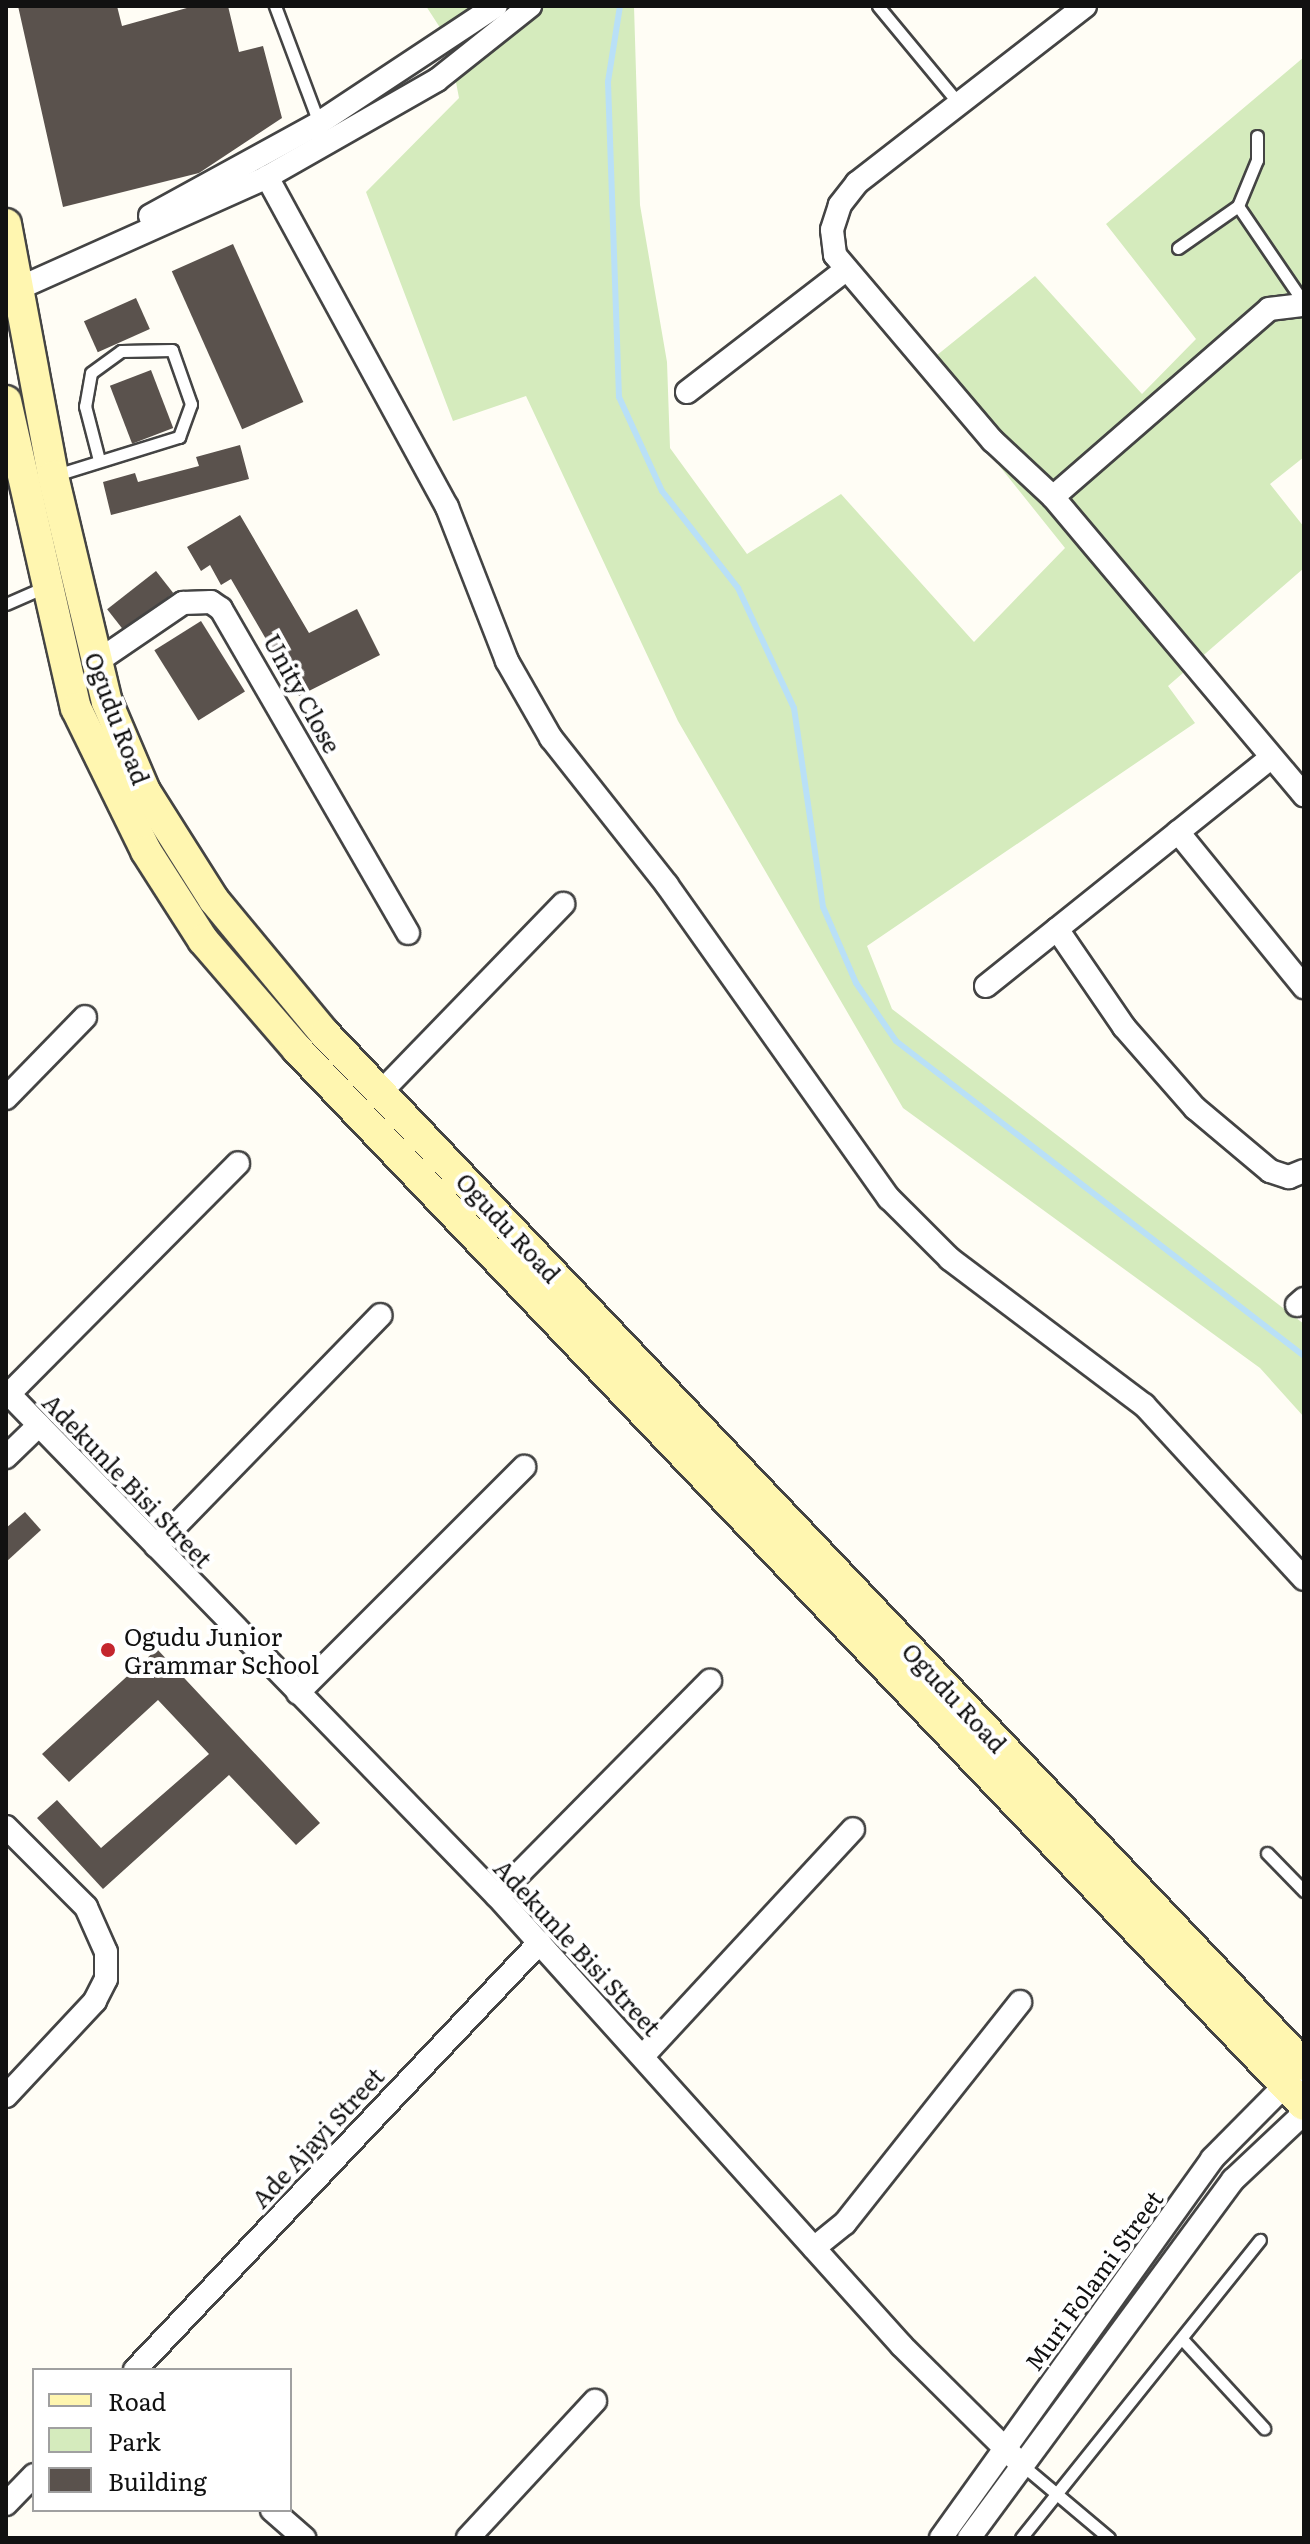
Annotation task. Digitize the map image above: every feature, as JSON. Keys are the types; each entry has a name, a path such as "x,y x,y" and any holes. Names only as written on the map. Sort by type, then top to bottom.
{"main road":[{"name":"Ogudu Road","path":"7,235 12,284 95,663 126,749 177,845 283,988 1300,2072"},
{"name":"Ogudu Road","path":"6,401 14,478 45,587 63,666 94,751 175,898 239,984 468,1229 1300,2072"},
{"path":"468,1229 491,1209"}],"street":[{"path":"12,284 267,177 437,80 476,37 496,6"},
{"path":"12,284 155,214 530,6"},
{"path":"1085,6 857,183 840,205 832,230 844,271 993,441 1053,497 1269,759 1304,795"},
{"path":"267,177 447,507 507,661 551,738 667,885 889,1198 950,1259 1144,1405 1304,1579"},
{"path":"687,392 844,271"},
{"path":"1053,497 1269,309 1304,304"},
{"name":"Unity Close","path":"95,663 183,603 211,602 221,609 408,933"},
{"path":"986,986 1269,759"},
{"path":"1178,832 1304,987"},
{"path":"381,1092 563,904"},
{"path":"1057,929 1124,1027 1195,1108 1270,1171 1289,1177 1304,1171"},
{"path":"6,1098 85,1017"},
{"path":"8,1392 238,1163"},
{"path":"156,1546 381,1315"},
{"name":"Adekunle Bisi Street","path":"8,1392 497,1896 814,2248 1021,2464"},
{"path":"6,1457 39,1425"},
{"path":"298,1693 524,1467"},
{"path":"497,1896 710,1681"},
{"path":"6,1827 86,1907 106,1952 106,1979 95,2001 6,2096"},
{"path":"643,2056 853,1829"},
{"name":"Ade Ajayi Street","path":"137,2368 540,1942"},
{"path":"814,2248 845,2223 1020,2002"},
{"name":"Muri Folami Street","path":"941,2538 1212,2159 1300,2072"},
{"path":"969,2538 1233,2180 1304,2113"},
{"path":"468,2538 595,2401"},
{"path":"6,2504 32,2477"},
{"path":"274,2512 304,2538"}],"lane":[{"path":"275,6 319,123"},
{"path":"878,6 959,104"},
{"path":"1178,248 1238,206 1257,160 1257,136"},
{"path":"1238,206 1304,304"},
{"path":"53,476 179,437 191,404 172,350 121,351 91,373 85,406 99,460"},
{"path":"6,604 45,587"},
{"path":"1267,1853 1304,1891"},
{"path":"1021,2538 1183,2340 1260,2240"},
{"path":"1183,2340 1264,2428"},
{"name":"Adekunle Bisi Street","path":"1021,2464 1109,2538"}],"green space":[{"path":"426,6 634,6 640,205 667,362 670,448 747,554 841,494 974,642 1065,548 921,368 1035,276 1142,394 1196,339 1106,224 1304,57 1304,457 1270,484 1304,527 1304,568 1168,686 1195,723 867,946 892,1009 1304,1324 1304,1417 1260,1368 903,1108 678,721 526,396 453,421 366,192 459,98 448,40"}],"building":[{"path":"18,6 117,6 122,26 194,6 228,6 239,52 263,46 282,118 199,173 63,207"},
{"path":"233,244 303,402 242,429 172,271"},
{"path":"136,298 150,329 98,352 84,321"},
{"path":"151,370 173,428 132,444 110,386"},
{"path":"240,445 249,479 111,515 103,482 135,473 138,482 199,466 196,457"},
{"path":"240,515 309,633 357,609 380,655 299,696 231,579 221,585 210,565 201,571 187,547"},
{"path":"156,571 173,593 124,631 107,609"},
{"path":"201,621 245,691 198,721 154,650"},
{"path":"25,1512 41,1530 6,1562 6,1528"},
{"path":"157,1649 320,1823 296,1845 229,1775 103,1889 37,1818 57,1800 101,1848 209,1754 158,1700 69,1782 42,1754"}],"waterway":[{"path":"620,6 608,82 619,397 662,491 738,588 794,708 823,907 856,983 896,1041 1304,1356"}],"place":[{"name":"Ogudu Junior Grammar School","path":"108,1650"}]}
